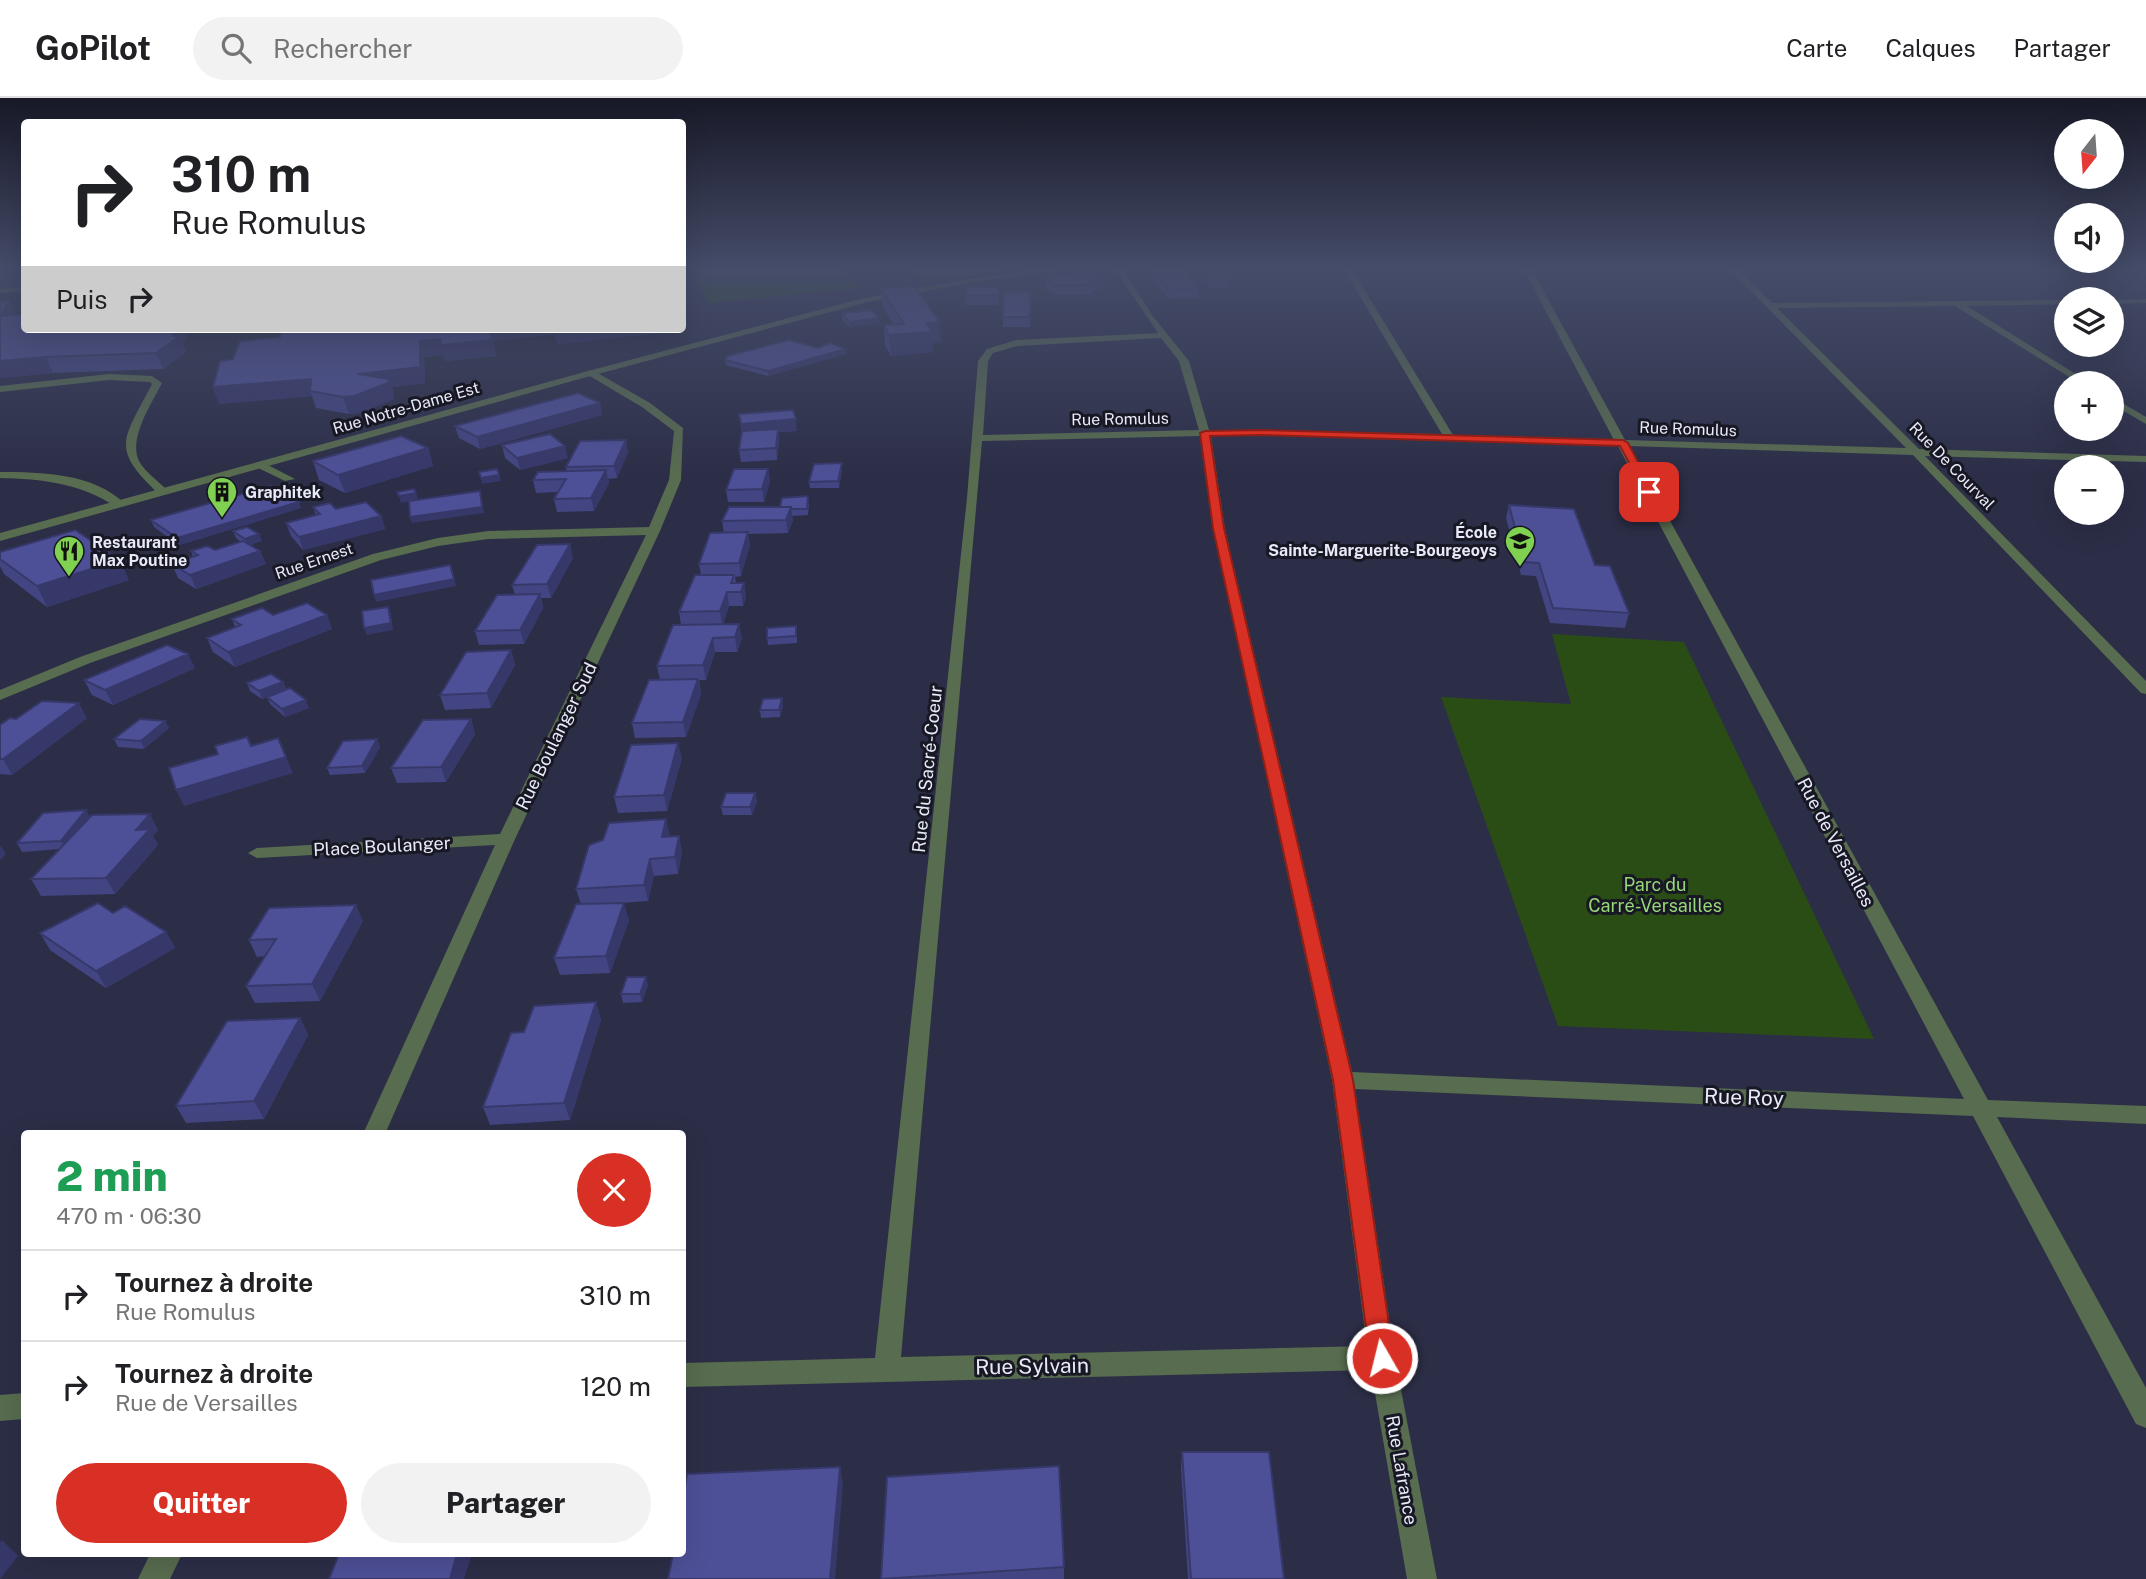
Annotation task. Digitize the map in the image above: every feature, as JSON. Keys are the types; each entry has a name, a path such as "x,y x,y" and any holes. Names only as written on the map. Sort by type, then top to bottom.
{"street":[{"name":"Rue Notre-Dame Est","path":"0,537 727,337"},
{"name":"Rue du Sacré-Coeur","path":"887,1369 973,498 982,361 990,351 1000,347 1035,341 1119,337"},
{"name":"Rue Lafrance","path":"1167,337 1184,361 1205,433 1219,528 1343,1080 1382,1358 1422,1579"},
{"path":"1389,337 1449,437"},
{"name":"Rue de Versailles","path":"1565,337 2146,1415"},
{"name":"Rue De Courval","path":"1801,337 2146,690"},
{"path":"2011,337 2066,371"},
{"name":"Rue Boulanger Sud","path":"376,1130 506,839 654,531 675,480 680,430 646,405 591,373"},
{"path":"0,389 110,377 152,379 157,383 132,439 131,455 139,470 162,491"},
{"path":"2124,407 2146,421"},
{"name":"Rue Romulus","path":"977,438 1205,433 1449,437 2146,459"},
{"path":"260,465 289,479"},
{"path":"0,475 43,475 78,482 119,504"},
{"name":"Rue Ernest","path":"0,695 86,660 351,566 438,542 488,535 654,531"},
{"name":"Place Boulanger","path":"257,853 506,839"},
{"name":"Rue Roy","path":"1343,1080 2146,1115"},
{"name":"Rue Sylvain","path":"686,1375 1382,1358"},
{"path":"0,1408 21,1406"},
{"path":"153,1579 165,1557"}],"green space":[{"name":"Parc du Carré-Versailles","path":"1552,634 1684,642 1874,1039 1558,1026 1441,697 1571,704"}],"building":[{"path":"0,337 178,337 156,353 0,361"},
{"path":"279,337 491,337 492,340 441,345 440,339 420,341 420,367 358,374 389,379 388,383 354,396 343,397 310,391 311,379 213,387 220,361 233,359 240,341"},
{"path":"789,340 818,348 830,343 846,349 768,371 725,360 727,356"},
{"path":"578,393 600,403 477,437 455,426"},
{"path":"793,410 796,419 741,424 739,414"},
{"path":"778,429 776,448 739,450 742,431"},
{"path":"550,434 565,446 517,458 502,445"},
{"path":"401,436 428,448 338,475 313,461"},
{"path":"626,440 614,466 566,467 580,441"},
{"path":"842,463 838,481 809,482 814,464"},
{"path":"497,469 499,475 481,478 479,472"},
{"path":"734,469 768,469 762,489 726,490"},
{"path":"606,470 591,498 554,499 566,479 533,480 538,472"},
{"name":"Graphitek","path":"270,486 299,502 177,538 151,520"},
{"path":"414,489 416,493 399,496 397,492"},
{"path":"480,491 482,507 410,517 409,501"},
{"path":"808,496 807,509 780,507 782,498"},
{"path":"366,502 381,516 299,537 286,523 320,514 313,507 330,503 336,509"},
{"name":"École Sainte-Marguerite-Bourgeoys","path":"1509,505 1574,509 1595,565 1610,566 1629,613 1553,608 1539,563 1524,562"},
{"path":"729,507 791,507 786,520 722,521"},
{"path":"247,527 259,534 245,539 233,531"},
{"path":"75,530 120,560 37,586 0,559 0,552"},
{"path":"748,532 739,563 699,564 710,533"},
{"path":"243,541 260,551 190,575 172,564 198,555 191,551 207,546 215,550"},
{"path":"570,544 547,584 512,585 537,545"},
{"path":"450,565 454,579 374,595 371,580"},
{"path":"695,575 734,575 731,583 744,583 741,592 727,592 720,611 679,612"},
{"path":"540,594 520,630 475,631 497,595"},
{"path":"307,603 327,615 228,652 207,638 241,625 232,619 262,608 273,615"},
{"path":"388,607 391,623 364,628 362,611"},
{"path":"739,624 735,637 713,638 703,665 657,666 673,625"},
{"path":"796,626 796,636 767,638 767,628"},
{"path":"167,645 188,654 105,690 84,680"},
{"path":"511,650 487,693 440,695 466,652"},
{"path":"271,674 283,682 259,691 247,683"},
{"path":"698,679 683,722 632,723 649,680"},
{"path":"290,688 306,700 282,709 267,697"},
{"path":"782,698 779,710 760,710 763,699"},
{"path":"42,701 79,703 0,759 0,725 10,718 16,719"},
{"path":"140,719 165,721 141,741 114,739"},
{"path":"471,719 441,767 391,768 423,720"},
{"path":"247,737 251,746 278,738 286,757 176,790 169,768 218,754 215,746"},
{"path":"377,739 362,766 327,768 343,741"},
{"path":"678,743 664,795 614,797 631,745"},
{"path":"726,793 755,793 750,807 721,807"},
{"path":"86,810 61,841 17,843 43,813"},
{"path":"150,814 136,830 150,829 106,878 31,879 92,815"},
{"path":"666,819 662,837 679,836 675,857 650,859 644,885 576,889 589,845 603,840 609,823"},
{"path":"98,903 113,913 125,906 166,932 96,971 40,933"},
{"path":"624,903 606,956 554,958 576,904"},
{"path":"356,905 312,984 246,986 276,939 249,940 269,908"},
{"path":"627,977 646,977 640,994 621,994"},
{"path":"596,1002 564,1103 483,1107 511,1033 524,1032 534,1006"},
{"path":"300,1018 254,1101 176,1106 227,1021"},
{"path":"1182,1452 1269,1452 1284,1579 1191,1579"},
{"path":"1059,1466 1064,1567 881,1579 887,1477"},
{"path":"840,1467 830,1579 668,1579 672,1557 686,1557 687,1474"},
{"path":"338,1557 456,1557 450,1579 329,1579"}],"place":[{"name":"Graphitek","path":"222,519"},
{"name":"École Sainte-Marguerite-Bourgeoys","path":"1520,568"},
{"name":"Restaurant Max Poutine","path":"69,578"}],"route":[{"path":"1382,1358 1343,1080 1219,528 1205,433 1262,432 1623,443 1649,492"}]}
